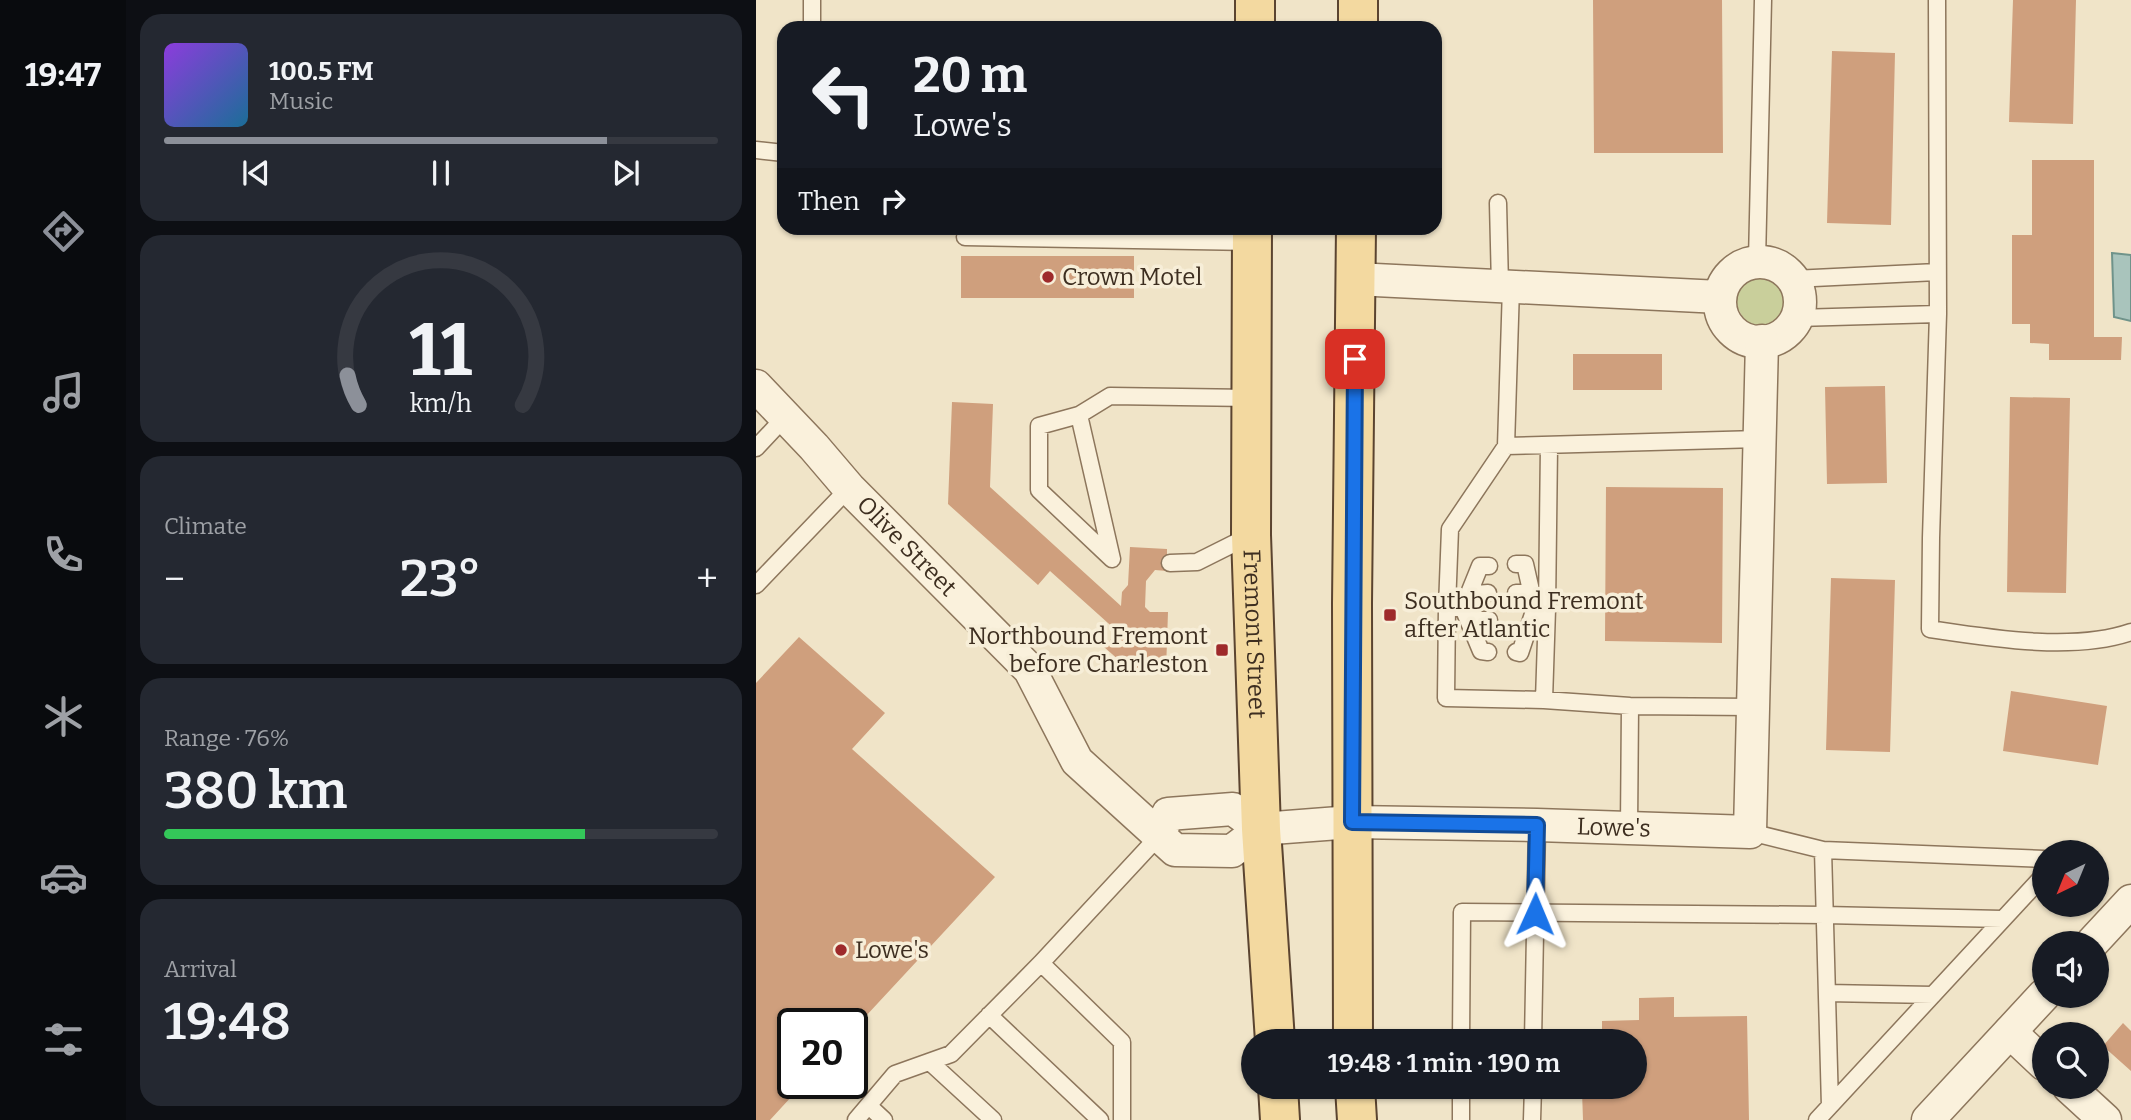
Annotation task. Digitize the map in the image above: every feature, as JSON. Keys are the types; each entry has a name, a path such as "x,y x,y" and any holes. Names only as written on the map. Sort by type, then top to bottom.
{"main road":[{"path":"1255,0 1255,21"},
{"name":"Fremont Street","path":"1252,235 1251,535 1261,830 1274,1029"},
{"path":"1353,1029 1356,235"},
{"path":"1279,1099 1280,1120"},
{"path":"1356,1099 1357,1120"}],"street":[{"path":"1757,261 1771,263 1783,269 1793,279 1799,292 1800,306 1797,318 1781,336 1762,341 1745,339 1726,324 1720,297 1732,272 1757,261"},
{"path":"1355,279 1720,297"},
{"path":"1749,832 1762,341"},
{"name":"Olive Street","path":"756,386 849,488 1030,670 1077,761 1158,837 1175,850 1232,851 1261,830"},
{"path":"1261,830 1352,822"},
{"name":"Lowe's","path":"1352,822 1749,832"},
{"path":"2103,931 2131,901"},
{"path":"1928,1120 2032,1008"},
{"path":"2010,1032 2032,1053"},
{"path":"2082,1099 2105,1120"}],"lane":[{"path":"812,0 812,21"},
{"path":"1757,261 1763,0"},
{"path":"1937,0 1938,314 1930,629 2002,639 2074,642 2131,632"},
{"path":"756,150 777,152"},
{"path":"1498,203 1506,286 1506,446 1450,529 1455,608 1446,698 1544,700 1630,706 1753,707"},
{"path":"965,236 1252,235"},
{"path":"1793,279 1937,272"},
{"path":"1797,318 1938,314"},
{"path":"1129,562 1112,559 1039,490 1039,426 1079,415 1110,396 1251,398"},
{"path":"1079,415 1112,559"},
{"path":"756,448 785,417"},
{"path":"1506,446 1759,439"},
{"path":"1544,700 1541,609 1549,446"},
{"path":"756,585 849,488"},
{"path":"1170,563 1197,562 1251,535"},
{"path":"1516,564 1525,564 1541,609 1520,653 1516,652"},
{"path":"1455,608 1480,566 1489,566"},
{"path":"1455,608 1476,594 1488,593"},
{"path":"1516,593 1522,593 1541,609"},
{"path":"1455,608 1479,621 1489,620"},
{"path":"1455,608 1481,651 1488,652"},
{"path":"1516,620 1520,621 1541,609"},
{"path":"1629,828 1630,706"},
{"path":"1533,1029 1537,825"},
{"path":"1749,832 1823,850 2032,859"},
{"path":"856,1120 895,1074 951,1054 1041,963 1158,837"},
{"path":"1823,850 1830,1106"},
{"path":"1817,1120 2032,888"},
{"path":"1461,1029 1462,912 2002,919"},
{"path":"1041,963 1122,1042 1122,1120"},
{"path":"1827,993 1933,995"},
{"path":"989,1015 1100,1120"},
{"path":"930,1062 993,1120"},
{"path":"1461,1099 1461,1120"},
{"path":"1532,1120 1533,1099"},
{"path":"869,1106 884,1120"}],"green space":[{"path":"1771,261 1796,271 1806,296 1796,321 1771,331 1746,321 1736,296 1746,271"}],"water":[{"path":"2112,253 2131,255 2131,321 2114,317"}],"building":[{"path":"1593,0 1722,0 1723,153 1594,153"},
{"path":"2013,0 2076,0 2073,124 2009,122"},
{"path":"1832,51 1895,53 1891,225 1827,223"},
{"path":"2032,160 2094,160 2094,337 2122,337 2121,360 2049,360 2049,344 2030,343 2030,324 2012,324 2012,235 2032,235"},
{"name":"Crown Motel","path":"961,256 1134,256 1134,298 961,298"},
{"path":"1573,354 1662,354 1662,390 1573,390"},
{"path":"1885,386 1887,483 1827,484 1825,387"},
{"path":"2010,397 2070,398 2066,593 2007,592"},
{"path":"952,402 993,404 990,487 1121,606 1122,592 1128,585 1130,547 1167,549 1167,571 1155,570 1146,581 1145,607 1150,612 1168,612 1166,670 1128,668 1104,647 1118,632 1050,571 1038,585 948,504"},
{"path":"1606,487 1723,488 1722,643 1605,641"},
{"path":"1831,578 1895,580 1890,752 1826,750"},
{"name":"Lowe's","path":"799,637 885,713 852,749 995,877 868,1014 868,1008 777,1008 777,1099 789,1099 770,1120 756,1120 756,683"},
{"path":"2011,691 2107,706 2098,765 2003,751"},
{"path":"1674,997 1674,1017 1747,1016 1749,1120 1583,1120 1582,1099 1647,1099 1647,1029 1602,1029 1602,1021 1639,1020 1639,998"},
{"path":"2123,1023 2131,1031 2131,1071 2109,1051 2109,1039"}],"place":[{"name":"Crown Motel","path":"1048,277"},
{"name":"Southbound Fremont after Atlantic","path":"1390,615"},
{"name":"Northbound Fremont before Charleston","path":"1222,650"},
{"name":"Lowe's","path":"841,950"}],"route":[{"path":"1355,359 1352,822 1537,825 1535,914"}]}
